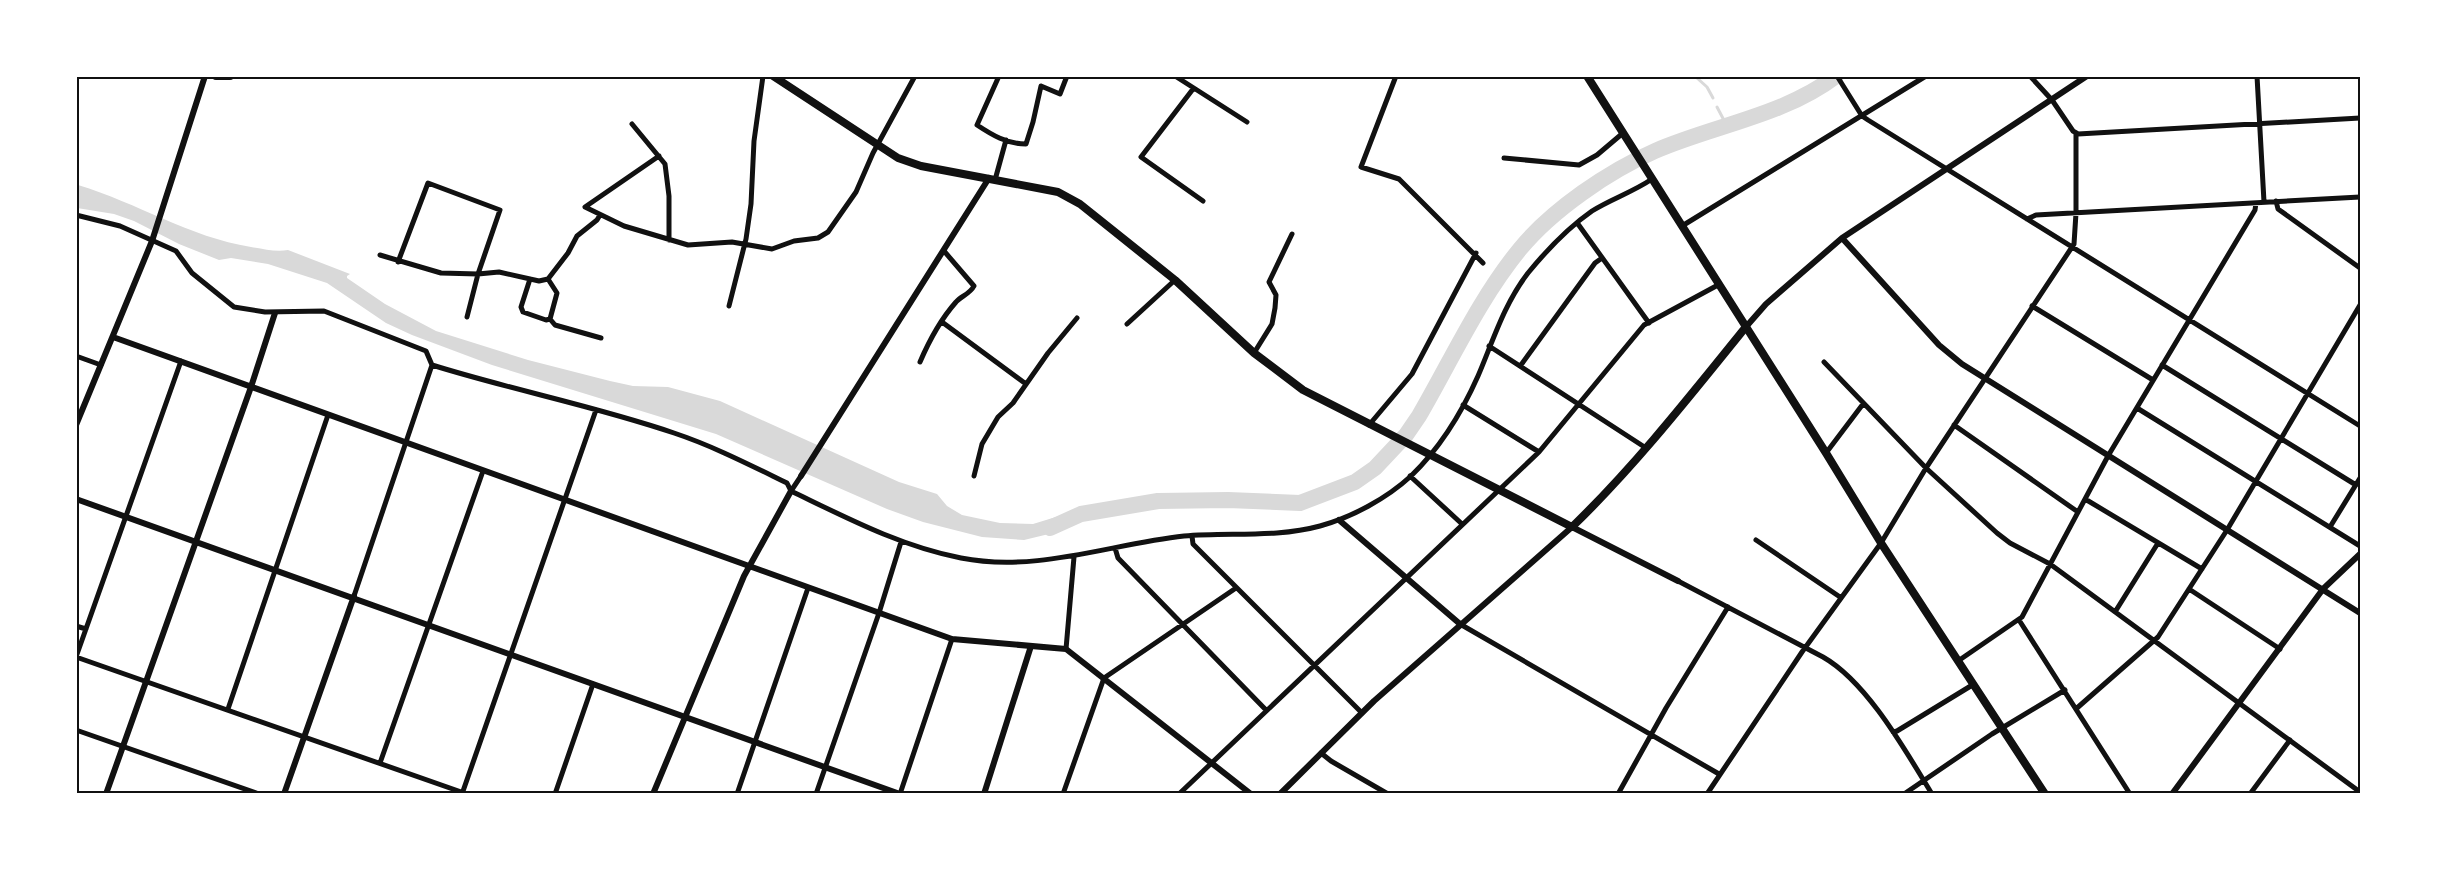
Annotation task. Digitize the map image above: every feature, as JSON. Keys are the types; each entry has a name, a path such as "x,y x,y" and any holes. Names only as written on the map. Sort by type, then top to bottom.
{"main road":[{"path":"216,76 230,76"},
{"path":"773,76 898,158 921,166 1058,192 1080,204 1175,280 1254,353 1303,390 1572,527 1646,448 1745,328"},
{"path":"1587,76 1881,543 2045,794"}],"street":[{"path":"76,425 153,239 206,76"},
{"path":"729,306 752,204 754,141 763,76"},
{"path":"659,156 585,207 624,226 688,245 718,242 772,249 794,241 815,238 826,234 861,184 915,76"},
{"path":"999,76 977,125 995,137 1026,144 1041,86 1060,94 1067,76"},
{"path":"1175,76 1247,122"},
{"path":"1396,76 1361,166 1399,179 1483,262"},
{"path":"1837,76 1862,116 2361,426"},
{"path":"1682,226 1926,76"},
{"path":"1707,794 1840,597 1881,543 1983,379 2075,241 2076,134 2052,100 2030,76"},
{"path":"1745,328 1766,304 1842,238 2087,76"},
{"path":"2257,76 2265,202"},
{"path":"1193,89 1141,157 1203,201"},
{"path":"2076,134 2361,118"},
{"path":"632,124 665,164 669,196 669,240"},
{"path":"1504,158 1579,165 1596,155 1623,133"},
{"path":"653,794 749,566 821,442 992,179 1006,140"},
{"path":"432,366 639,421 701,443 787,483 791,491 901,542 963,558 1011,561 1074,557 1192,536 1300,530 1339,520 1371,504 1410,477 1429,455 1463,405 1499,322 1527,274 1547,252 1592,212 1650,176"},
{"path":"398,262 428,183 500,210 478,274 467,317"},
{"path":"2027,219 2032,215 2361,197"},
{"path":"2276,201 2278,209 2361,268"},
{"path":"1958,661 2019,620 2108,456 2255,210 2256,203"},
{"path":"76,215 120,226 179,252 192,273 230,305 275,313 296,310 324,311 426,351 432,366 284,794"},
{"path":"380,255 441,273 499,272 539,281 548,279 578,236 600,215"},
{"path":"1578,224 1649,323"},
{"path":"1254,353 1272,324 1276,295 1269,282 1292,234"},
{"path":"1842,238 1939,345 1983,379 2361,613"},
{"path":"920,362 956,302 974,286 944,251"},
{"path":"1373,427 1412,374 1476,253"},
{"path":"1521,365 1595,263 1602,258"},
{"path":"530,279 520,307 523,312 546,320 550,319"},
{"path":"548,279 557,293 550,319"},
{"path":"1127,324 1175,280"},
{"path":"1179,794 1539,452 1640,329 1718,285"},
{"path":"2077,708 2155,642 2227,530 2361,305"},
{"path":"2032,306 2153,380"},
{"path":"106,794 251,387 275,313"},
{"path":"974,476 983,441 998,417 1009,407 1077,318"},
{"path":"550,319 555,326 601,338"},
{"path":"942,322 1026,384"},
{"path":"113,337 952,639 1066,649 1251,794"},
{"path":"1490,346 1646,448"},
{"path":"76,356 101,365"},
{"path":"181,361 76,657 464,793 596,410"},
{"path":"1824,362 1926,468 2004,539 2050,564 2361,792"},
{"path":"2162,365 2282,437 2356,485"},
{"path":"1826,453 1863,404"},
{"path":"1463,405 1539,452"},
{"path":"2137,408 2361,546"},
{"path":"228,709 328,415"},
{"path":"1954,425 2078,512"},
{"path":"380,763 483,471"},
{"path":"1410,477 1462,524"},
{"path":"2330,527 2361,478"},
{"path":"76,499 196,543 354,596 429,625 900,793 952,639"},
{"path":"2085,499 2202,569"},
{"path":"1339,520 1460,624 1719,774"},
{"path":"1280,794 1362,713 1572,527 1806,648 1842,670 1893,732 1932,794"},
{"path":"1192,536 1193,544 1362,713"},
{"path":"1756,540 1840,597"},
{"path":"816,794 879,613 901,542"},
{"path":"2115,612 2158,543"},
{"path":"1115,548 1118,558 1266,710"},
{"path":"2172,794 2323,589 2361,554"},
{"path":"1066,649 1074,557"},
{"path":"737,794 808,588"},
{"path":"1063,794 1104,678 1236,588"},
{"path":"2189,589 2280,649"},
{"path":"1618,794 1653,735 1666,708 1728,607"},
{"path":"2019,620 2130,794"},
{"path":"76,626 86,629"},
{"path":"984,794 1031,646"},
{"path":"555,794 593,684"},
{"path":"1893,732 1974,684"},
{"path":"1905,794 1992,734 2004,729 2065,690"},
{"path":"76,730 258,794"},
{"path":"2250,794 2290,740"},
{"path":"1321,753 1376,791 1388,794"}],"shaded area":[{"path":"76,182 78,185 206,236 251,247 288,250 350,274 347,278 385,304 436,331 528,360 610,381 633,386 668,387 720,401 899,482 937,494 947,506 962,515 1000,523 1033,524 1082,509 1053,533 1024,540 982,537 923,522 887,509 716,434 492,365 412,335 386,323 327,283 268,264 231,258 219,260 179,244 134,221 114,214 77,208"}],"waterway":[{"path":"1050,528 1081,514 1158,501 1228,500 1300,503 1355,482 1375,468 1406,435 1491,288 1520,249 1548,220 1582,193 1637,159 1794,101 1836,76"},
{"path":"1697,78 1707,87 1713,98"},
{"path":"1717,107 1727,126"}]}
